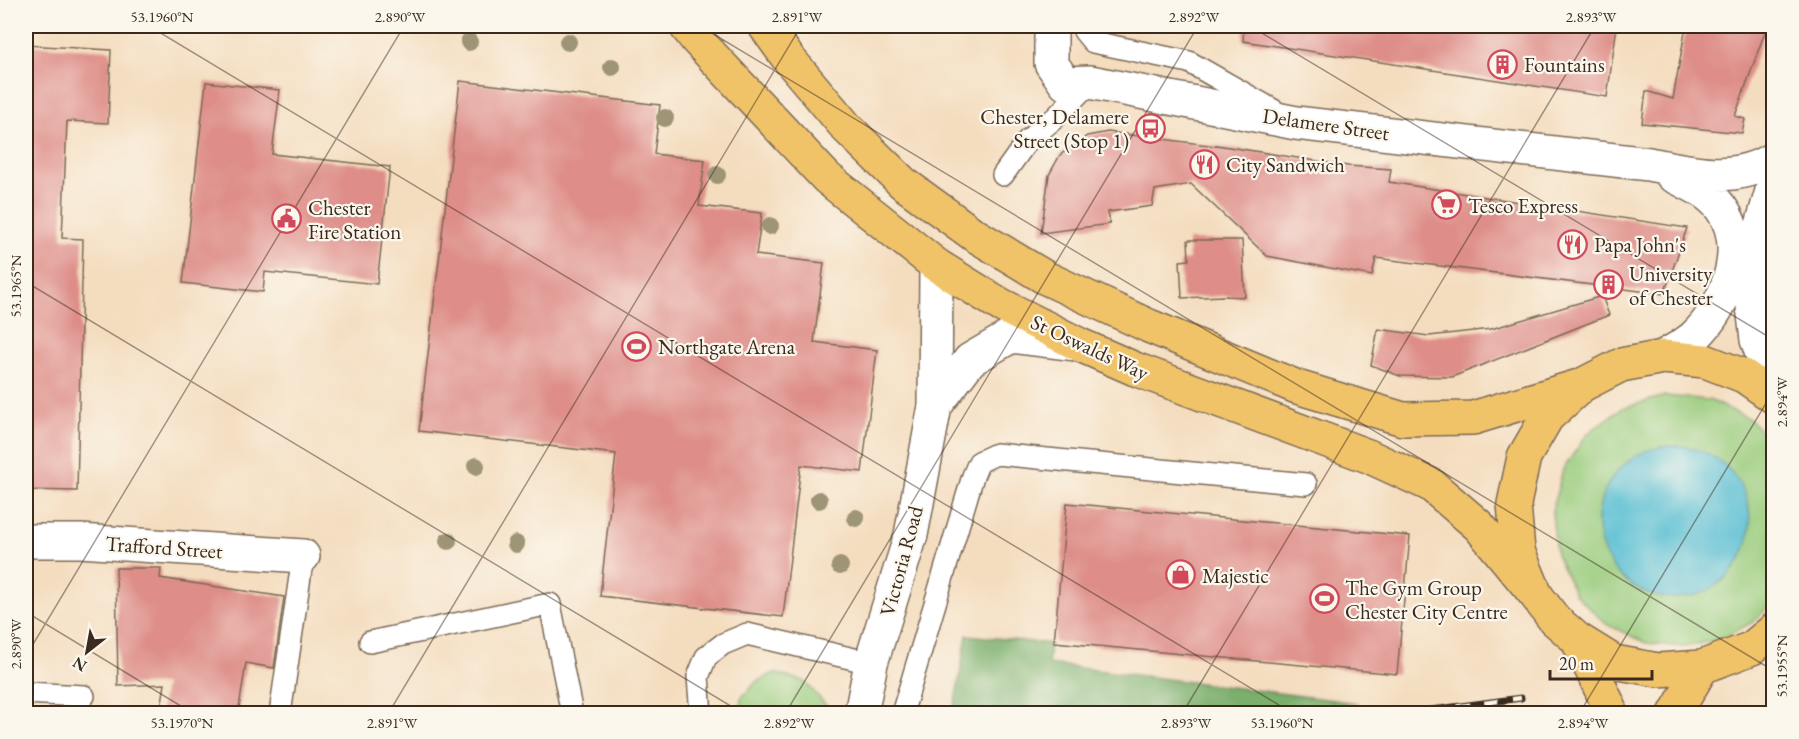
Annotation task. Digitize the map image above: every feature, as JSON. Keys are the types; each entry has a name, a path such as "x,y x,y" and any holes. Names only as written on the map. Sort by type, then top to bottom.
{"highway":[{"name":"St Oswalds Way","path":"686,26 827,178 936,265 1001,305 1080,345 1158,378 1368,456 1431,485 1479,526 1536,595"},
{"name":"St Oswalds Way","path":"765,26 788,58 847,128 903,183 973,234 1046,278 1149,326 1297,387 1403,419 1473,418 1582,385"},
{"path":"1766,639 1702,667 1658,670 1614,662 1577,639 1554,619 1536,595 1518,551 1514,504 1524,457 1547,417 1582,385 1621,365 1663,357 1705,361 1744,376 1773,397"},
{"path":"1577,639 1609,706 1610,714"},
{"path":"1675,714 1702,667"}],"street":[{"name":"Delamere Street","path":"1051,26 1052,63 1065,83 1090,82 1296,123 1649,164 1691,172 1724,175 1759,167 1773,158"},
{"name":"Delamere Street","path":"1649,164 1698,188 1711,198 1730,222 1734,235 1734,256 1727,287 1712,315 1694,337 1663,357"},
{"path":"1773,184 1758,239 1753,306 1757,340 1773,387"},
{"name":"Victoria Road","path":"861,714 871,663 911,535 935,406 936,265"},
{"name":"Victoria Road","path":"935,406 970,360 1011,336 1080,345"},
{"name":"Trafford Street","path":"26,541 80,541 303,556"}],"lane":[{"path":"1084,26 1084,30 1093,42 1190,62 1296,123"},
{"path":"1003,176 1028,140 1055,118 1090,82"},
{"path":"902,714 979,462 996,454 1306,484"},
{"path":"280,714 303,556"},
{"path":"370,642 550,604 572,714"},
{"path":"701,714 698,677 706,657 723,644 747,634 871,663"},
{"path":"26,693 84,696"}],"green space":[{"path":"1665,396 1709,400 1748,418 1773,442 1773,601 1755,621 1721,639 1684,647 1646,643 1606,624 1575,594 1556,554 1552,511 1563,469 1588,433 1623,408"},
{"path":"967,635 1050,644 1048,664 1358,703 1263,714 953,713"},
{"path":"774,673 804,681 826,705 826,713 741,713 741,698 756,682"}],"water":[{"path":"1674,446 1703,451 1728,468 1745,493 1750,522 1745,551 1728,576 1703,593 1674,598 1645,593 1620,576 1603,551 1598,522 1603,493 1620,468 1645,451"}],"building":[{"name":"Fountains","path":"1244,26 1617,26 1607,97 1243,41"},
{"path":"1686,26 1767,26 1735,116 1745,119 1742,133 1642,123 1646,91 1673,99"},
{"path":"26,45 111,50 108,123 67,121 62,238 83,239 77,491 26,490"},
{"name":"Northgate Arena","path":"460,81 660,105 654,154 705,160 699,206 762,213 756,255 824,263 814,342 877,350 862,472 801,465 783,617 600,596 616,454 419,431"},
{"name":"Chester Fire Station","path":"206,82 280,90 272,154 390,167 377,284 265,272 263,292 183,283"},
{"path":"1108,132 1216,145 1348,166 1391,169 1389,182 1687,228 1664,294 1376,258 1372,276 1267,256 1191,184 1155,190 1152,206 1108,212 1110,224 1041,233 1049,175 1060,155 1087,136"},
{"path":"1188,240 1242,240 1245,297 1182,298 1180,261 1189,260"},
{"path":"1602,296 1609,315 1452,377 1400,376 1371,365 1378,329 1429,336 1491,329"},
{"path":"1067,503 1410,536 1397,674 1054,642"},
{"path":"116,568 161,568 160,578 284,597 274,668 246,663 238,714 160,714 165,684 118,686"}],"railway":[{"path":"1401,714 1521,698"}],"place":[{"name":"Fountains","path":"1503,64"},
{"name":"Chester, Delamere Street (Stop 1)","path":"1150,128"},
{"name":"City Sandwich","path":"1205,164"},
{"name":"Tesco Express","path":"1447,205"},
{"name":"Chester Fire Station","path":"287,219"},
{"name":"Papa John's","path":"1573,244"},
{"name":"University of Chester","path":"1608,285"},
{"name":"Northgate Arena","path":"637,346"},
{"name":"Majestic","path":"1181,575"},
{"name":"The Gym Group Chester City Centre","path":"1324,599"}]}
